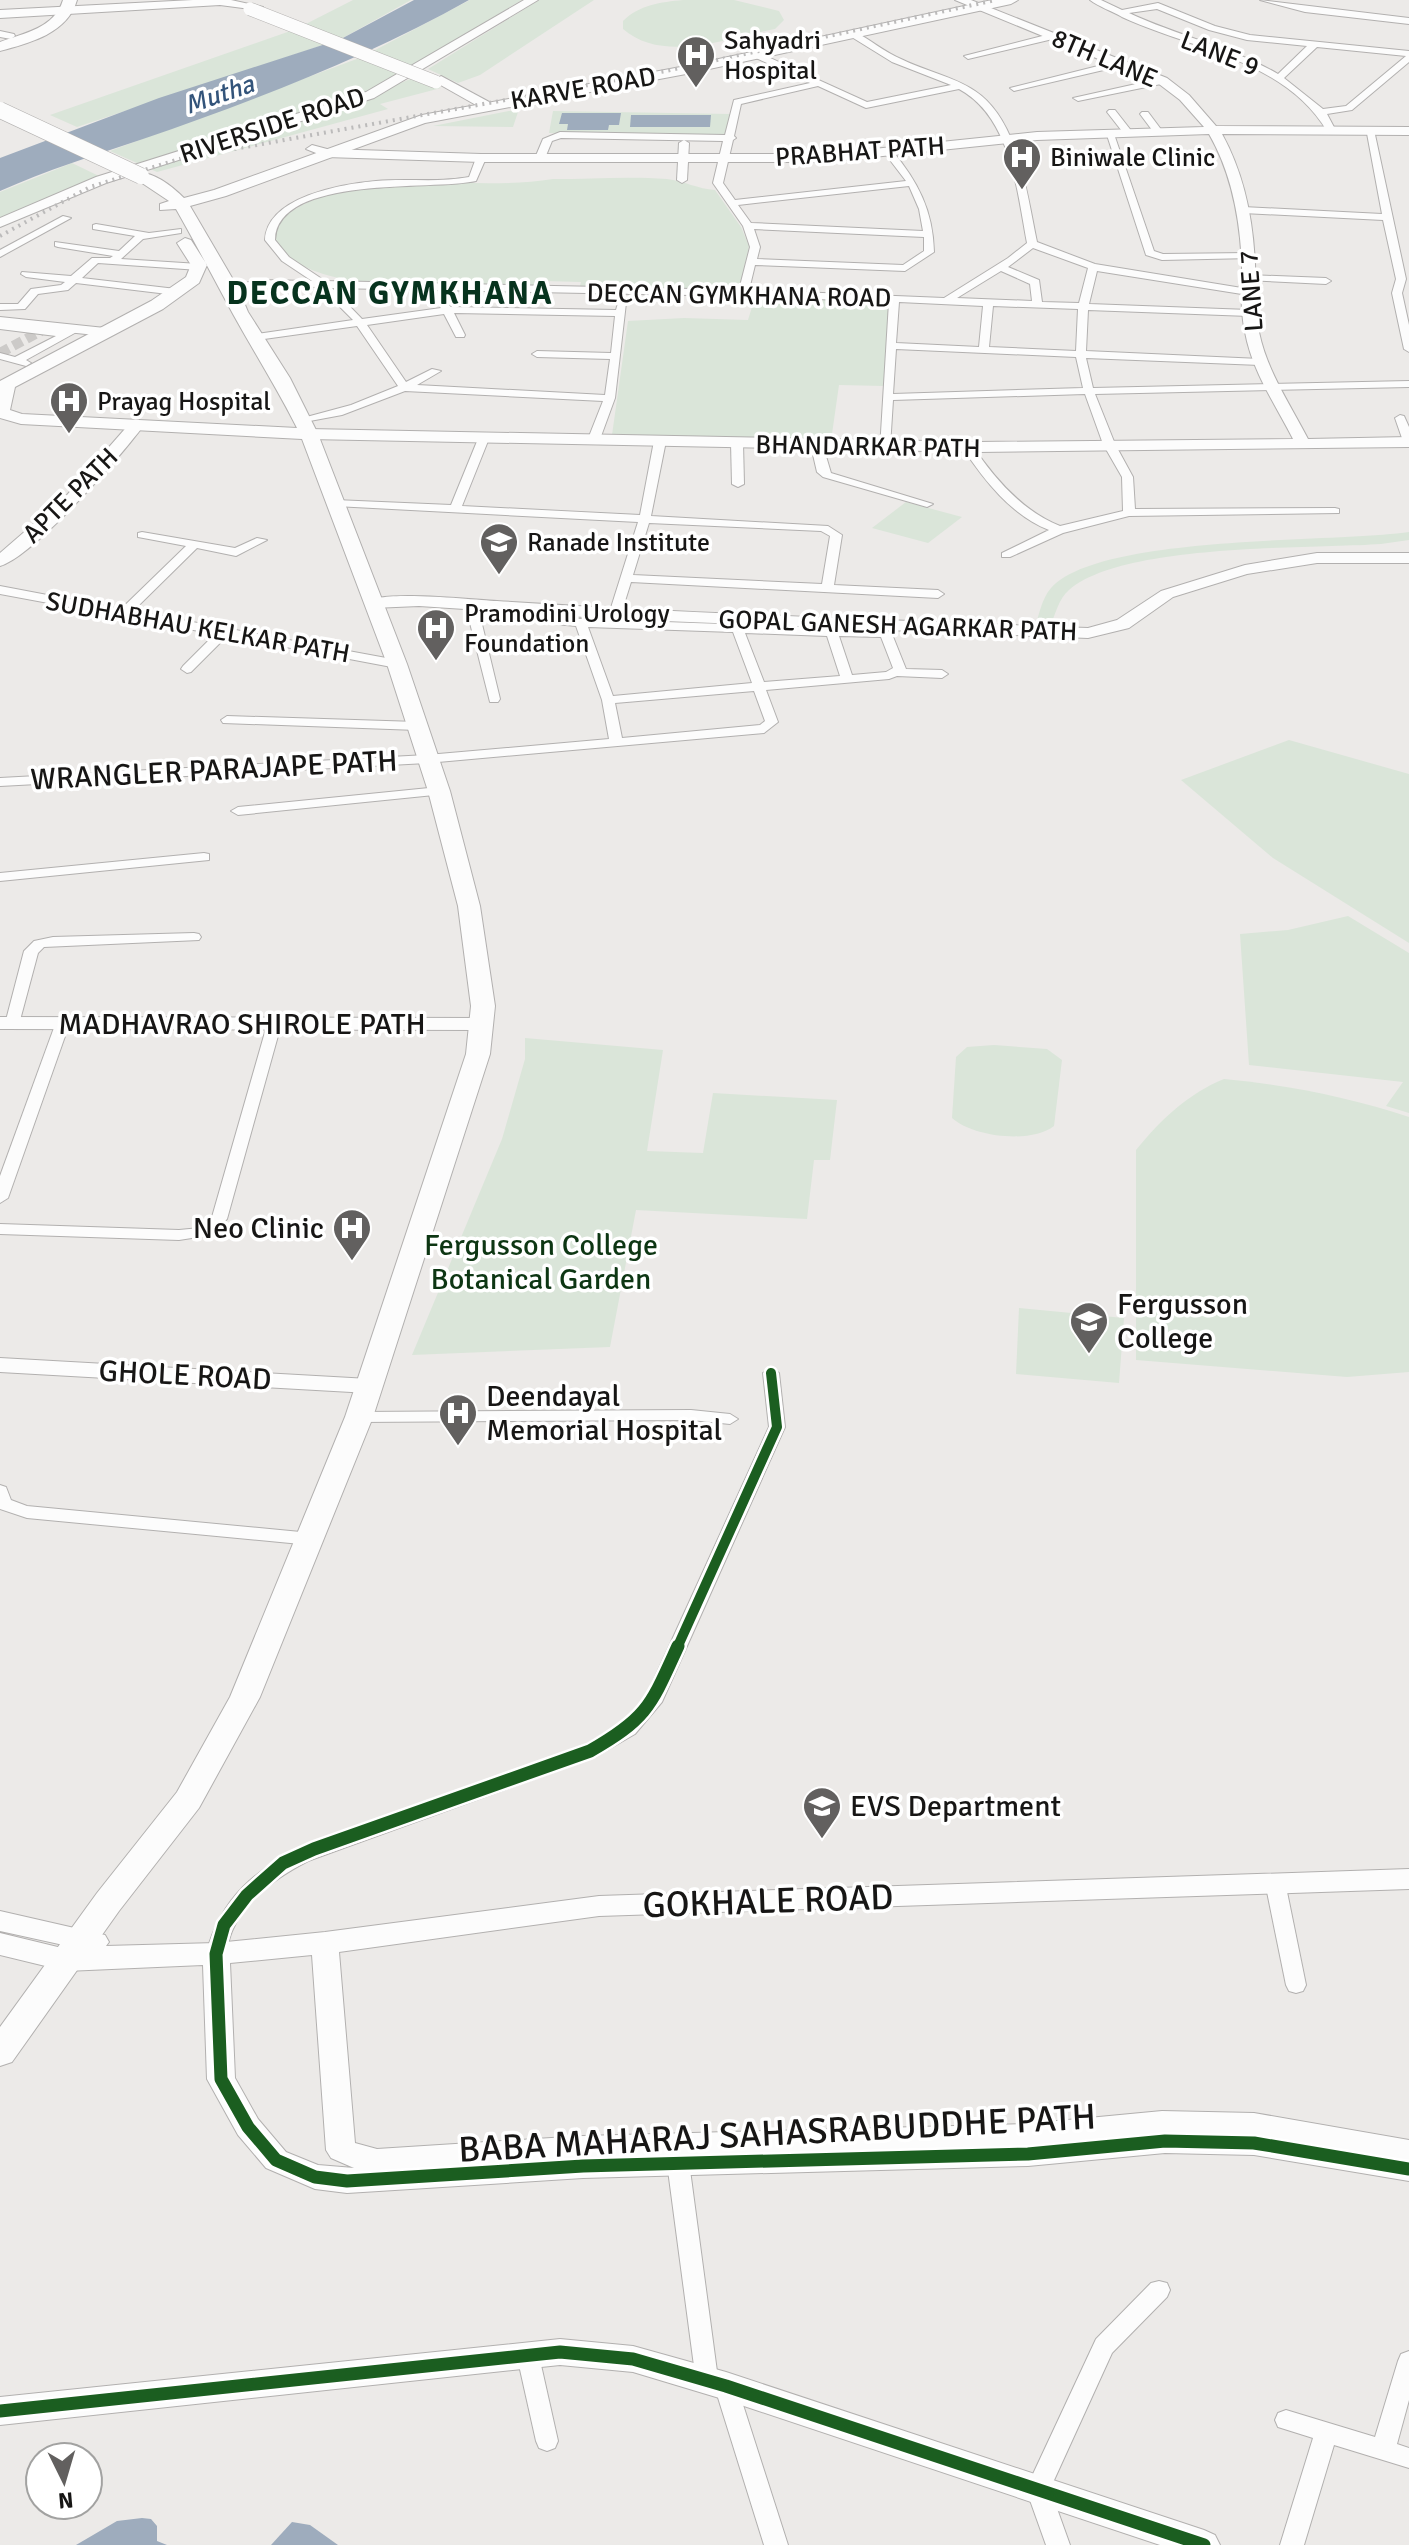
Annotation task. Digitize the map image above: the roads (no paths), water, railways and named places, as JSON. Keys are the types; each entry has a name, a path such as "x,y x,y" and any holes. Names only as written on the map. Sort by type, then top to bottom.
{"main road":[{"name":"KARVE ROAD","path":"213,191 395,126 480,104 679,66 976,2 1011,0"},
{"name":"KARVE ROAD","path":"480,104 757,55 976,2"},
{"path":"4,37 46,21 54,5"},
{"path":"0,47 48,27 70,5"},
{"path":"0,110 133,178 170,205 230,288 240,312 308,425 397,664 439,791 469,906 483,1024 478,1054 359,1417 245,1697 188,1800 74,1949 0,2053"},
{"path":"0,121 133,178"},
{"path":"170,205 213,191"},
{"path":"170,205 213,191"},
{"path":"170,205 199,268 193,280 157,305 4,386 1,413 7,416 253,431 308,425"},
{"path":"157,305 209,292 222,296 240,312"},
{"path":"253,431 279,424 308,425"},
{"path":"0,2022 42,1964 74,1949"}],"street":[{"name":"RIVERSIDE ROAD","path":"0,223 101,180 370,95 532,0"},
{"path":"1144,0 1212,28 1250,38 1409,56"},
{"path":"1264,0 1305,9 1409,21"},
{"name":"LANE 9","path":"1099,1 1160,31 1255,64 1279,78 1321,112 1330,129"},
{"path":"0,14 54,5 220,2 251,7 438,81 480,104"},
{"name":"8TH LANE","path":"976,2 1163,81 1185,96 1216,130"},
{"path":"1123,12 1157,6"},
{"path":"853,34 892,59 961,86 978,96 991,110 1020,179 1032,244"},
{"path":"968,56 1054,36"},
{"path":"1279,78 1315,44"},
{"path":"757,55 866,105 961,86"},
{"path":"1321,112 1349,108 1409,56"},
{"path":"1014,88 1122,63"},
{"path":"1078,98 1163,81"},
{"path":"743,293 755,247 748,226 718,183 737,102 817,84"},
{"path":"1112,112 1128,133"},
{"path":"1145,114 1158,132"},
{"name":"PRABHAT PATH","path":"319,151 481,158 825,158 1004,139 1128,133 1330,129 1409,131"},
{"name":"LANE 7","path":"1216,130 1233,169 1243,210 1249,313 1260,362 1304,445"},
{"path":"1369,130 1401,279 1397,293 1409,349"},
{"path":"1109,134 1150,253 1162,257 1248,256"},
{"path":"540,158 548,139 560,135 731,138"},
{"path":"682,180 684,143"},
{"path":"752,262 905,268 929,252 925,206 888,151"},
{"path":"405,388 361,322 323,284 275,248 270,234 281,215 309,199 350,187 401,181 470,180 474,178 481,158"},
{"path":"733,203 912,183"},
{"path":"0,307 21,307 35,291 60,289 96,260 118,257 146,235 170,205"},
{"path":"1243,210 1388,217"},
{"path":"0,254 66,218"},
{"path":"748,226 929,234"},
{"path":"96,227 146,235"},
{"path":"58,244 118,257 199,268"},
{"path":"1032,244 1093,267 1248,285 1326,281"},
{"path":"946,301 1032,244"},
{"path":"827,296 829,265"},
{"path":"859,297 860,267"},
{"path":"1000,267 1035,282 1037,305"},
{"path":"1093,267 1081,307 1083,380 1129,482 1129,513"},
{"path":"26,274 179,291"},
{"name":"DECCAN GYMKHANA ROAD","path":"230,288 257,283 743,293 1249,313"},
{"path":"437,288 460,335"},
{"path":"594,439 610,398 624,292"},
{"path":"884,447 894,299"},
{"path":"984,350 988,303"},
{"path":"257,337 447,310 621,313"},
{"path":"0,324 71,332 105,332"},
{"path":"17,360 71,332"},
{"path":"891,346 1260,362"},
{"path":"537,354 615,356"},
{"path":"0,356 39,367"},
{"path":"308,425 405,388 436,371"},
{"path":"887,397 1274,390 1409,384"},
{"path":"405,388 610,398"},
{"path":"1400,418 1409,442"},
{"name":"APTE PATH","path":"0,561 108,464 136,425"},
{"name":"BHANDARKAR PATH","path":"308,425 484,436 817,446 1111,447 1409,442"},
{"path":"455,509 484,436"},
{"path":"615,614 645,518 660,441"},
{"path":"737,443 738,484"},
{"path":"817,446 823,472 827,475 927,504"},
{"path":"968,447 984,473 1017,503 1048,526 1059,530"},
{"path":"335,503 829,529 836,535 828,587"},
{"path":"1006,555 1059,530 1129,513 1335,511"},
{"path":"142,535 236,552 261,540"},
{"path":"124,613 194,545"},
{"name":"GOPAL GANESH AGARKAR PATH","path":"373,603 419,601 485,609 1088,633 1123,624 1167,594 1245,570 1317,558 1409,558"},
{"path":"628,578 938,594"},
{"name":"SUDHABHAU KELKAR PATH","path":"0,590 397,664"},
{"path":"494,699 475,619 485,609 581,623 886,634 900,669 896,672"},
{"path":"581,623 608,700 616,742"},
{"path":"738,629 760,686"},
{"path":"187,669 224,632"},
{"path":"832,632 847,678"},
{"path":"608,700 896,672 942,674"},
{"name":"WRANGLER PARAJAPE PATH","path":"0,782 427,759 768,728 772,722 760,686"},
{"path":"227,720 417,726"},
{"path":"238,811 439,791"},
{"path":"0,877 204,857"},
{"path":"6,1023 31,951 39,944 194,937"},
{"name":"MADHAVRAO SHIROLE PATH","path":"6,1023 483,1024"},
{"path":"0,1198 62,1025"},
{"path":"0,1229 179,1235 205,1232 219,1219 274,1025"},
{"name":"GHOLE ROAD","path":"0,1365 369,1386"},
{"path":"216,1954 224,1925 247,1895 283,1863 314,1849 590,1751 628,1729 653,1702 777,1427 771,1373"},
{"path":"359,1417 691,1415 730,1419"},
{"path":"0,1491 1,1498 10,1508 27,1512 311,1539"},
{"name":"GOKHALE ROAD","path":"74,1949 130,1955 216,1954 325,1943 599,1906 1409,1879"},
{"path":"1275,1882 1296,1985"},
{"path":"0,1921 74,1949"},
{"name":"BABA MAHARAJ SAHASRABUDDHE PATH","path":"325,1943 341,2150 356,2157 377,2161 583,2148 677,2154 1028,2154 1165,2141 1254,2143 1409,2169"},
{"path":"0,1944 74,1949"},
{"name":"BABA MAHARAJ SAHASRABUDDHE PATH","path":"216,1954 221,2079 248,2127 276,2160 315,2177 347,2181 583,2166 677,2154 1025,2136 1162,2123 1254,2125 1409,2152"},
{"path":"677,2154 717,2383 776,2545"},
{"path":"1058,2545 1038,2489 1104,2346 1159,2290"},
{"path":"0,2411 560,2352 633,2359 717,2383 1204,2545"},
{"path":"528,2356 547,2441"},
{"path":"1383,2451 1409,2361"},
{"path":"1286,2420 1409,2458"},
{"path":"1292,2545 1326,2434"}],"water":[{"name":"Mutha","path":"414,0 469,0 390,41 309,77 0,191 0,158 159,98 341,39"},
{"path":"562,113 621,113 619,125 609,125 608,130 567,130 568,124 559,124"},
{"path":"631,115 711,115 710,127 630,127"},
{"path":"151,2519 157,2526 157,2541 167,2545 76,2545 117,2521"},
{"path":"292,2522 310,2525 338,2545 271,2545"}],"tunnel":[{"path":"0,353 41,331"}],"railway":[{"path":"0,236 90,187 179,159 666,71 996,0"}],"place":[{"name":"Sahyadri Hospital","path":"696,89"},
{"name":"Biniwale Clinic","path":"1022,191"},
{"name":"Prayag Hospital","path":"69,435"},
{"name":"Ranade Institute","path":"499,576"},
{"name":"Pramodini Urology Foundation","path":"436,662"},
{"name":"Neo Clinic","path":"352,1262"},
{"name":"Fergusson College","path":"1089,1355"},
{"name":"Deendayal Memorial Hospital","path":"458,1447"},
{"name":"EVS Department","path":"822,1840"}],"district":[{"name":"DECCAN GYMKHANA","path":"390,293"}],"park label":[{"name":"Fergusson College Botanical Garden","path":"541,1262"}]}
